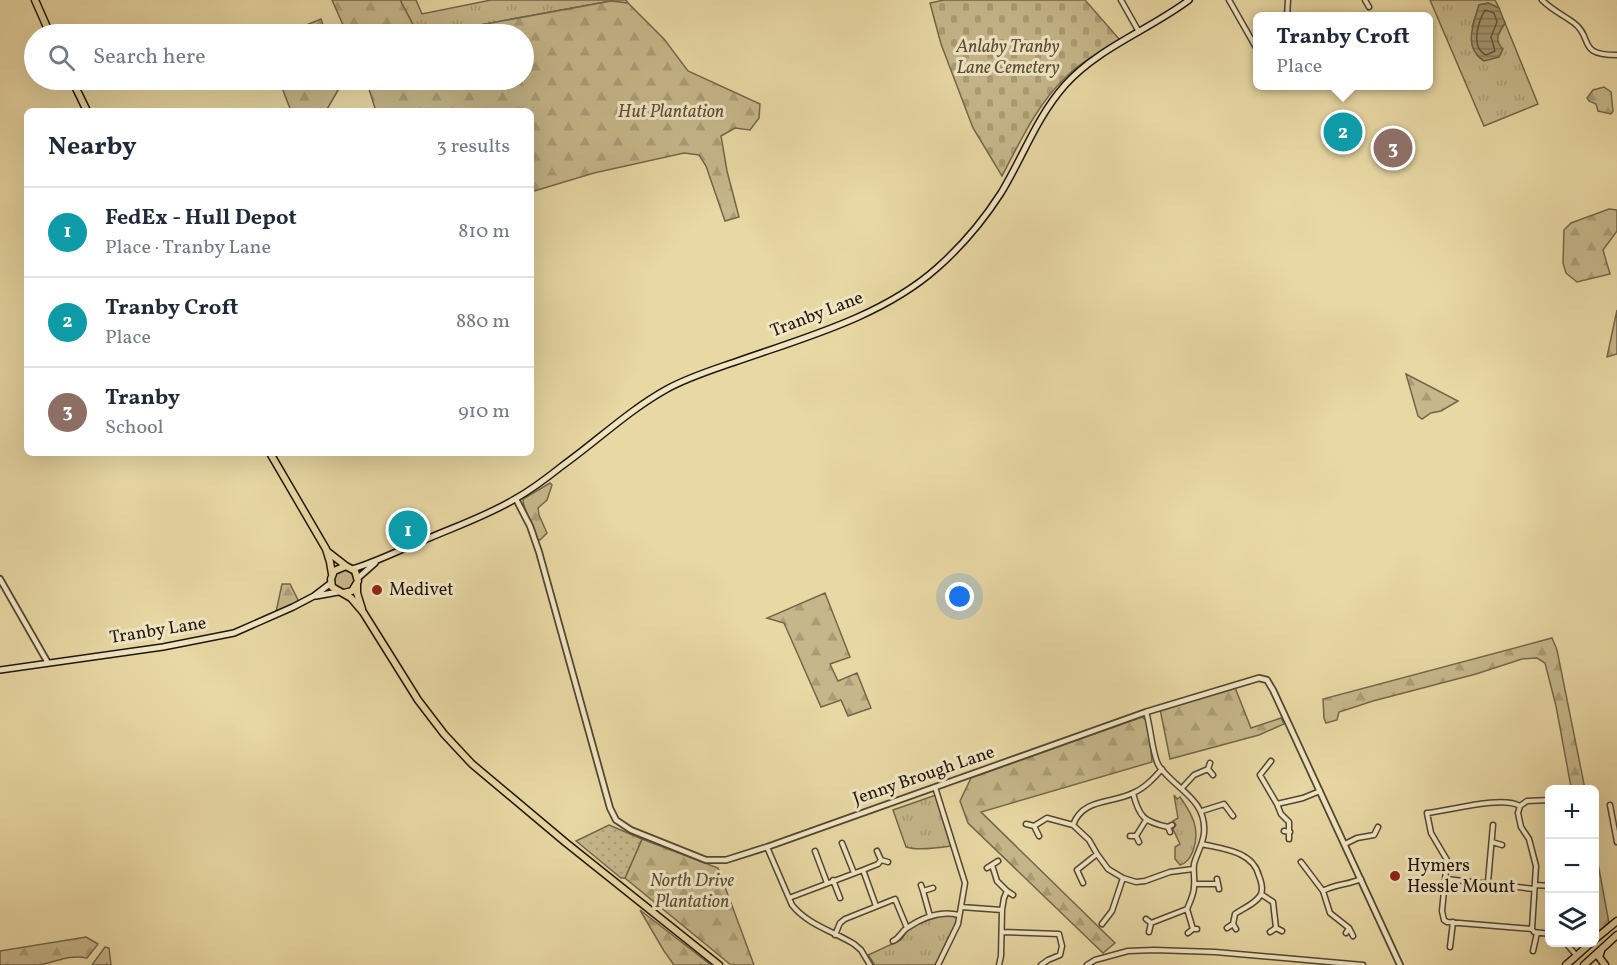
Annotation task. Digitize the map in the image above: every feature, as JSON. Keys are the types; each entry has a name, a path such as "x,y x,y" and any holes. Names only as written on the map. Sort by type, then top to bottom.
{"main road":[{"path":"35,0 46,24"},
{"name":"Tranby Lane","path":"349,567 376,562 516,499 644,404 691,377 800,339 873,310 917,285 959,248 986,215 1002,191 1044,113 1066,84 1108,51 1189,0"},
{"path":"77,90 86,108"},
{"path":"272,456 326,549 332,574 331,583 341,593 351,598 363,612 418,700 444,734 472,764 719,965"},
{"path":"326,549 349,567 357,581 357,593 363,612"},
{"name":"Tranby Lane","path":"357,581 376,562"},
{"path":"332,574 337,568 349,567"},
{"path":"341,593 352,591 357,581"},
{"name":"Tranby Lane","path":"0,670 186,643 234,633 314,596 331,583"},
{"name":"Tranby Lane","path":"314,596 341,593"},
{"path":"1599,936 1617,921"},
{"path":"1584,965 1617,935"},
{"path":"1566,965 1587,947"},
{"path":"1603,948 1599,957 1605,965"}],"street":[{"path":"1121,0 1139,33"},
{"path":"1229,0 1252,40"},
{"path":"1365,0 1369,7"},
{"path":"1542,0 1578,27 1590,48 1604,55 1617,55"},
{"name":"Jenny Brough Lane","path":"516,499 530,526 539,552 610,808 616,820 631,830 706,860 726,860 1146,712 1259,678 1266,680 1400,965"},
{"path":"0,579 48,663"},
{"path":"1146,712 1151,726 1155,756 1162,769 1202,811 1204,832 1193,869 1195,884 1186,909 1195,929 1188,933"},
{"path":"1271,761 1260,775 1281,814 1289,822 1289,839"},
{"path":"1209,763 1208,769 1213,775"},
{"path":"1256,768 1262,770"},
{"path":"1073,825 1082,810 1092,804 1133,793 1162,769"},
{"path":"1182,788 1194,775 1208,769"},
{"path":"935,787 965,883 958,924 938,965"},
{"path":"1277,804 1320,791"},
{"path":"1133,793 1138,812 1146,820 1170,828"},
{"path":"1532,929 1536,866 1529,839 1519,821 1518,813 1520,806 1527,801 1545,800"},
{"path":"1202,811 1225,802 1233,816"},
{"path":"1520,806 1512,802 1468,805 1427,813 1431,833 1447,860 1442,916 1444,920 1453,922 1532,929 1537,933 1545,934"},
{"path":"1610,805 1617,841"},
{"path":"1026,824 1034,826 1047,818 1073,825 1089,840 1108,869 1123,878 1136,882 1170,872 1193,869"},
{"path":"1139,842 1133,836 1146,820"},
{"path":"1488,882 1493,825"},
{"path":"1034,826 1039,836"},
{"path":"1345,844 1357,838 1374,835 1378,826"},
{"path":"1284,831 1290,832"},
{"path":"1491,842 1502,845"},
{"path":"842,843 854,873"},
{"path":"1202,844 1232,851 1247,858 1258,868 1261,894 1235,914 1234,927 1227,928"},
{"path":"767,847 792,905 805,919 854,944 861,950 870,965"},
{"path":"815,851 827,883"},
{"path":"877,851 881,860"},
{"path":"1083,884 1074,869 1097,854"},
{"path":"789,898 878,864 881,860"},
{"path":"881,860 888,862"},
{"path":"987,868 998,861"},
{"path":"1301,862 1303,870 1313,875 1323,891 1330,913 1349,928 1353,936"},
{"path":"992,865 997,880 1012,895"},
{"path":"863,870 876,906"},
{"path":"1102,924 1106,913 1112,911 1123,878"},
{"path":"1323,891 1333,885 1349,885 1361,879"},
{"path":"1446,879 1545,886"},
{"path":"833,880 840,898"},
{"path":"1195,884 1218,884"},
{"path":"921,885 930,916"},
{"path":"923,891 933,888"},
{"path":"999,965 1002,910 1007,891"},
{"path":"1261,894 1272,902 1276,928"},
{"path":"835,935 844,919 895,899 907,928"},
{"path":"961,907 1002,910"},
{"path":"1151,923 1186,909"},
{"path":"893,942 899,939 907,928 930,916 950,913 959,915"},
{"path":"1146,919 1151,923"},
{"path":"1450,947 1453,922"},
{"path":"1149,932 1151,923"},
{"path":"1276,928 1282,931"},
{"path":"1270,932 1276,928"},
{"path":"1346,933 1349,928"},
{"path":"1002,932 1059,933 1062,946 1060,955 1041,965"},
{"path":"1533,951 1537,933"},
{"path":"1569,947 1577,956"},
{"path":"1087,965 1095,960 1128,951 1154,950 1215,952 1363,965"}],"green space":[{"path":"332,0 400,0 413,24 343,24"},
{"path":"400,0 416,0 422,14 491,0 626,0 628,3 605,2 485,24 413,24"},
{"name":"Anlaby Tranby Lane Cemetery","path":"944,0 1085,0 1120,40 1078,66 1046,99 1002,176 973,128 941,44 930,3"},
{"path":"1430,0 1495,0 1499,8 1488,3 1479,5 1472,27 1497,43 1497,37 1505,23 1538,104 1484,126"},
{"name":"Hut Plantation","path":"611,1 628,3 664,39 688,71 760,104 759,118 750,130 735,128 721,136 739,217 725,221 706,166 699,155 684,153 594,173 534,191 534,108 375,108 369,90 534,90 534,24 486,24"},
{"path":"321,19 323,24 309,24"},
{"path":"1604,87 1611,92 1613,111 1611,114 1598,111 1596,104 1587,98 1593,90"},
{"path":"283,90 338,90 328,108 290,108"},
{"path":"1609,209 1617,210 1617,231 1603,250 1610,274 1577,282 1566,273 1563,263 1564,230 1571,223"},
{"path":"1617,310 1617,354 1607,357"},
{"path":"1406,374 1458,401 1422,419 1418,416"},
{"path":"550,483 552,485 547,500 538,508 547,533 540,540 537,539 523,499"},
{"path":"344,570 351,573 354,580 351,587 344,590 337,587 334,580 337,573"},
{"path":"282,584 290,584 299,602 276,612"},
{"path":"825,593 850,657 830,664 838,681 857,673 871,708 848,716 841,700 821,707 784,623 767,618"},
{"path":"1552,638 1557,650 1584,785 1571,785 1556,706 1545,663 1537,658 1522,659 1476,674 1373,701 1339,712 1337,720 1326,723 1323,699"},
{"path":"1234,685 1251,728 1281,718 1284,724 1259,735 1170,759 1160,709"},
{"path":"1142,717 1148,722 1152,762 981,812 1115,943 1103,953 968,823 960,801 971,778"},
{"path":"936,795 951,846 922,849 906,847 893,810"},
{"path":"1174,795 1177,799 1180,797 1184,803 1196,829 1193,851 1188,860 1180,865 1175,859 1175,847 1180,844 1173,829 1176,825 1173,821 1178,818"},
{"path":"609,825 642,839 625,878 621,878 576,841"},
{"name":"North Drive Plantation","path":"642,839 718,868 754,965 731,965 625,878"},
{"path":"1599,869 1609,923 1599,932"},
{"name":"North Drive Plantation","path":"640,910 711,965 674,965"},
{"path":"946,915 957,917 957,921 936,965 875,965 868,955 901,940 909,928"},
{"path":"86,937 98,944 87,958 68,958 39,965 0,965 0,951"},
{"path":"105,947 109,948 111,965 92,965"}],"water":[{"path":"1488,3 1499,8 1505,23 1498,36 1503,49 1499,57 1484,61 1474,50 1471,36 1479,5"}],"place":[{"name":"Tranby Croft","path":"1343,132"},
{"name":"Tranby","path":"1393,148"},
{"name":"FedEx - Hull Depot","path":"408,530"},
{"name":"Medivet","path":"377,590"},
{"name":"Hymers Hessle Mount","path":"1395,876"}]}
